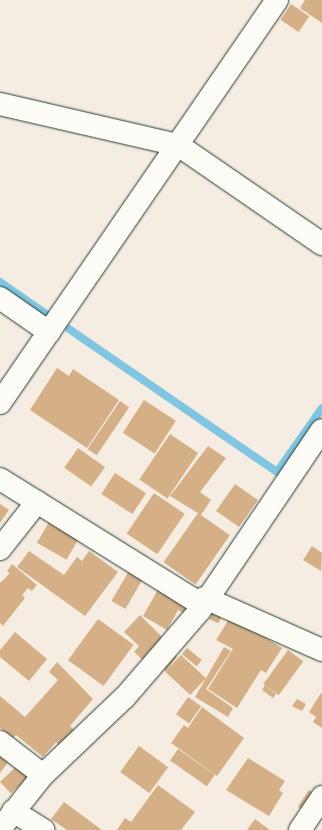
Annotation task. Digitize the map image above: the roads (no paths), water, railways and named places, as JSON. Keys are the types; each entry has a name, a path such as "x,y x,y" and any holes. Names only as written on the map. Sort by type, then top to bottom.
{"street":[{"path":"0,403 277,0"},
{"path":"0,104 178,145 322,244"},
{"path":"0,298 49,332"},
{"path":"0,829 43,775 125,696 200,610 205,598 322,430"},
{"path":"0,479 196,601 205,598 322,650"},
{"path":"0,549 37,502"},
{"path":"0,742 43,775"},
{"path":"300,830 322,797"},
{"path":"13,811 43,830"}],"waterway":[{"path":"0,282 49,316"},
{"path":"69,329 277,472 322,408"}]}
